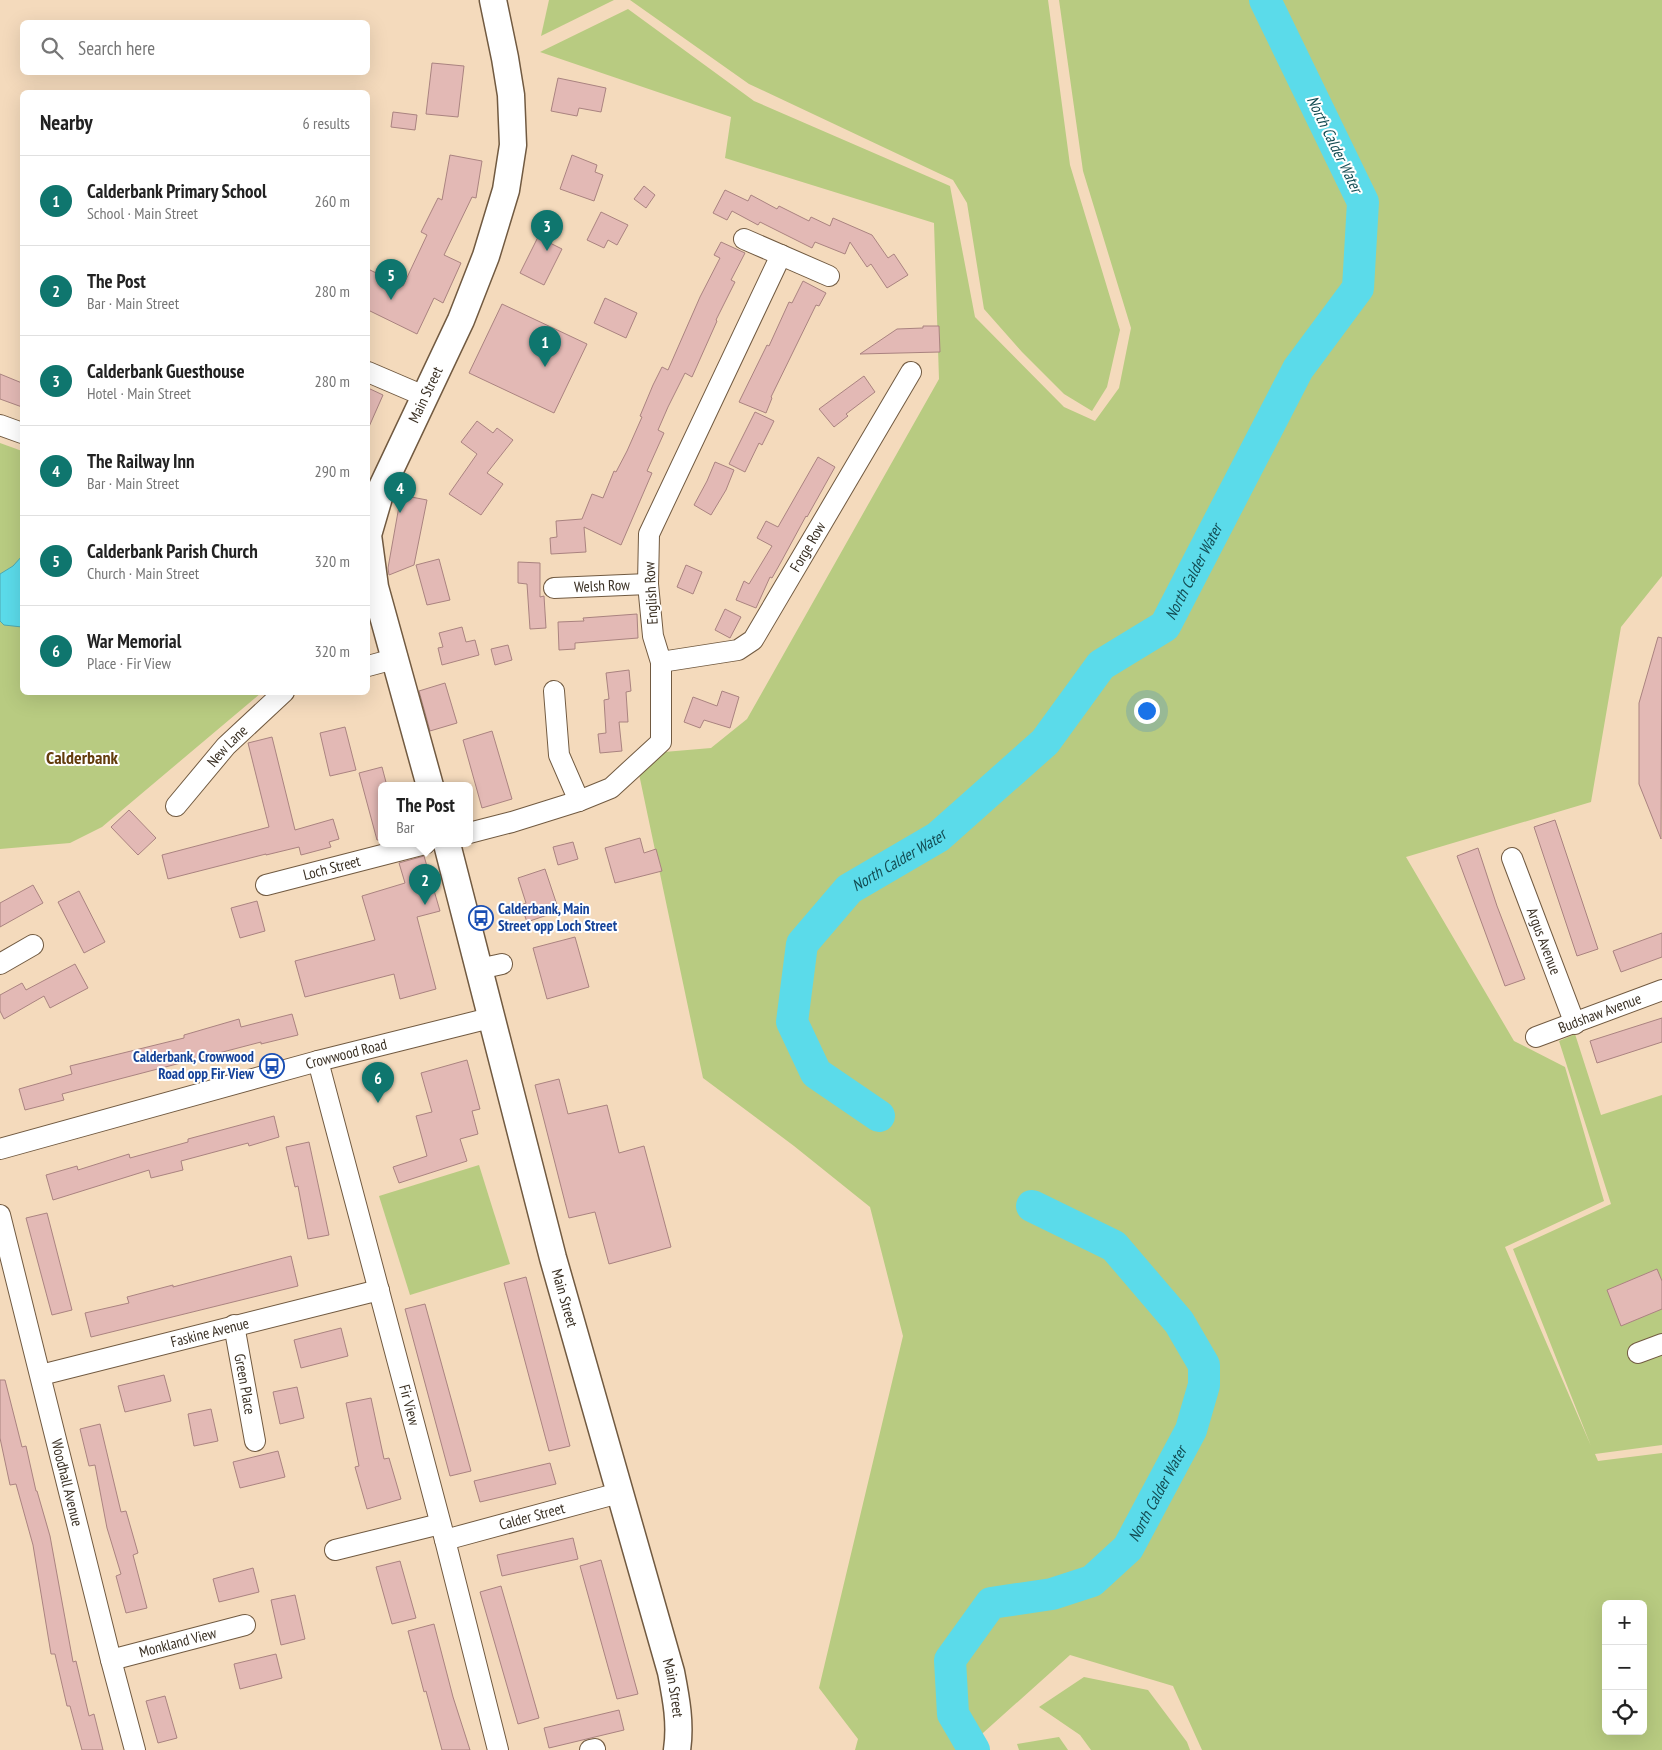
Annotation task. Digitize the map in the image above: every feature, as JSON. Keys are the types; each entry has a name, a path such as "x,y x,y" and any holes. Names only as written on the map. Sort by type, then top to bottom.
{"main road":[{"name":"Main Street","path":"370,528 382,488 461,320 486,256 506,190 513,145 511,95 493,1"},
{"name":"Main Street","path":"370,552 374,587 429,782"},
{"name":"Main Street","path":"448,847 490,966 490,1018 553,1258 671,1672 678,1706 679,1738 677,1750"}],"street":[{"path":"744,239 829,276"},
{"name":"English Row","path":"473,832 578,802 611,788 661,742 661,662 654,636 648,584 649,534 781,255"},
{"name":"Forge Row","path":"661,662 738,650 753,640 911,372"},
{"path":"370,373 424,396"},
{"path":"0,425 20,432"},
{"name":"Welsh Row","path":"554,588 648,584"},
{"path":"370,665 394,659"},
{"path":"554,691 559,754 578,802"},
{"name":"New Lane","path":"176,806 226,746 281,695"},
{"name":"Loch Street","path":"266,885 413,847"},
{"name":"Argus Avenue","path":"1512,858 1575,1024"},
{"path":"0,964 33,945"},
{"name":"Budshaw Avenue","path":"1536,1037 1662,990"},
{"name":"Crowwood Road","path":"0,1149 318,1062 490,1018"},
{"name":"Fir View","path":"318,1062 443,1532 498,1750"},
{"name":"Woodhall Avenue","path":"0,1215 135,1750"},
{"name":"Faskine Avenue","path":"41,1375 378,1290"},
{"name":"Green Place","path":"234,1325 255,1442"},
{"path":"1638,1353 1662,1344"},
{"name":"Calder Street","path":"336,1550 443,1532 619,1493"},
{"name":"Monkland View","path":"111,1660 245,1626"}],"green space":[{"path":"549,0 614,0 541,36"},
{"path":"630,0 1048,0 1070,165 1120,330 1107,387 1092,411 1064,394 1022,352 984,309 967,203 953,180 749,84"},
{"path":"1059,0 1662,0 1662,576 1621,627 1591,802 1406,857 1514,1041 1565,1067 1604,1201 1505,1247 1591,1446 1513,1249 1611,1204 1559,1041 1575,1034 1601,1115 1662,1095 1662,1445 1595,1454 1598,1461 1662,1453 1662,1750 1202,1750 1173,1686 1070,1655 964,1750 855,1750 858,1739 819,1688 903,1336 870,1207 794,1146 703,1078 639,774 664,752 711,748 747,719 939,379 934,223 725,158 731,117 540,52 628,9 754,101 950,186 975,317 1064,407 1095,421 1119,388 1131,328 1083,171"},
{"path":"0,443 20,450 20,695 259,695 102,827 70,843 0,849"},
{"path":"479,1165 510,1264 410,1295 379,1196"},
{"path":"1084,1677 1148,1690 1187,1742 1190,1750 1091,1750 1080,1735 1039,1707"},
{"path":"1059,1737 1068,1750 1019,1750 1017,1744"}],"water":[{"path":"20,558 20,627 4,625 0,621 0,574 13,566"}],"building":[{"path":"432,63 464,66 458,117 426,114"},
{"path":"558,78 606,88 601,112 579,108 577,116 551,111"},
{"path":"393,112 417,115 415,130 391,127"},
{"path":"450,155 482,161 476,198 472,197 444,255 461,263 443,303 434,298 417,334 370,311 370,270 403,286 427,235 421,232 438,198 442,200"},
{"path":"572,155 597,165 595,172 603,175 594,201 560,189"},
{"path":"644,186 655,195 646,208 634,199"},
{"path":"725,190 748,201 751,195 777,209 779,206 809,221 811,217 830,226 833,218 872,235 888,258 894,254 908,275 887,288 871,264 867,267 850,242 845,254 815,242 812,248 760,222 758,225 732,211 727,220 713,213"},
{"path":"601,212 628,225 617,245 608,240 604,248 587,240"},
{"path":"538,237 562,249 544,285 520,273"},
{"path":"721,242 745,253 731,280 735,282 716,320 692,377 685,373 658,430 664,433 647,471 652,473 621,545 584,527 586,552 551,554 550,538 557,537 556,521 582,519 592,494 603,498 614,471 616,472 627,451 653,385 662,367 668,370 700,297 720,258 714,255"},
{"path":"803,281 826,293 819,306 816,305 771,397 766,413 739,402 767,345 769,346 789,302 792,303"},
{"path":"605,298 637,313 626,338 594,323"},
{"path":"502,304 587,344 554,413 469,373"},
{"path":"923,326 939,326 940,352 860,354 897,329 923,328"},
{"path":"0,374 20,382 20,406 0,399"},
{"path":"864,376 875,392 846,414 848,416 834,427 819,409"},
{"path":"370,389 383,395 370,424"},
{"path":"755,412 774,421 762,445 759,443 745,472 729,464"},
{"path":"477,421 493,433 497,428 513,440 487,473 503,484 481,515 449,494 477,454 461,442"},
{"path":"818,457 835,467 772,578 770,577 756,608 736,600 744,581 749,584 772,546 757,538 766,521 778,527"},
{"path":"715,462 734,470 726,490 711,515 694,505"},
{"path":"401,495 427,500 414,565 389,575 388,568"},
{"path":"439,559 450,600 427,605 416,565"},
{"path":"518,562 540,563 540,597 544,596 546,628 530,629 527,584 518,583"},
{"path":"686,565 702,572 693,594 677,587"},
{"path":"725,609 741,617 730,638 715,630"},
{"path":"637,614 638,638 575,643 575,649 559,650 558,622 584,621 583,618"},
{"path":"462,627 466,642 475,640 479,655 442,665 438,648 443,647 439,633"},
{"path":"1658,637 1662,638 1661,839 1639,784 1639,703"},
{"path":"508,645 512,660 495,665 491,649"},
{"path":"629,670 631,691 626,692 628,722 619,722 622,751 600,753 598,734 606,733 604,700 609,699 606,673"},
{"path":"445,683 457,723 430,731 419,691"},
{"path":"722,691 739,697 730,728 704,720 700,728 684,722 693,697 717,706"},
{"path":"345,727 356,770 330,776 320,733"},
{"path":"492,731 512,799 482,808 463,740"},
{"path":"272,737 295,830 333,819 339,839 329,842 331,847 301,855 299,847 168,879 162,855 269,827 248,743"},
{"path":"382,767 386,782 378,782 378,840 377,840 359,773"},
{"path":"129,810 156,838 138,855 111,827"},
{"path":"1555,820 1598,949 1577,956 1534,827"},
{"path":"640,838 644,853 656,849 662,871 615,883 605,848"},
{"path":"573,842 578,859 558,865 553,847"},
{"path":"1478,848 1497,906 1525,979 1505,986 1457,856"},
{"path":"424,856 440,911 417,917 436,989 400,999 394,974 305,997 295,961 375,940 362,896 405,883 399,863"},
{"path":"545,869 559,911 527,922 521,905 526,903 518,878"},
{"path":"33,885 43,903 0,927 0,903"},
{"path":"79,891 105,942 84,953 58,902"},
{"path":"257,901 265,931 240,938 231,908"},
{"path":"1662,933 1662,957 1621,972 1613,951"},
{"path":"575,937 589,987 547,999 533,948"},
{"path":"75,964 88,988 50,1008 44,996 4,1019 0,1011 0,995 22,983 26,990"},
{"path":"292,1014 298,1035 261,1044 261,1042 62,1094 64,1100 25,1110 19,1089 72,1074 70,1066 184,1038 184,1035 239,1019 241,1027"},
{"path":"1662,1018 1662,1042 1597,1063 1590,1041"},
{"path":"467,1060 480,1109 472,1111 478,1134 460,1139 467,1161 399,1183 393,1167 427,1156 416,1116 432,1112 421,1073"},
{"path":"559,1079 568,1114 607,1105 619,1153 644,1146 671,1247 609,1264 595,1212 569,1218 535,1085"},
{"path":"274,1116 279,1137 249,1146 248,1143 181,1161 183,1170 151,1178 149,1170 53,1200 46,1175 77,1166 78,1170 129,1154 130,1158 188,1142 188,1139"},
{"path":"309,1142 329,1235 308,1239 298,1186 295,1187 286,1147"},
{"path":"47,1213 72,1310 52,1315 26,1218"},
{"path":"291,1256 298,1286 91,1337 85,1313 129,1303 127,1297"},
{"path":"1657,1269 1662,1281 1662,1309 1621,1326 1607,1290"},
{"path":"526,1277 570,1446 549,1451 504,1283"},
{"path":"425,1304 471,1471 450,1476 405,1309"},
{"path":"341,1328 348,1356 301,1368 294,1340"},
{"path":"164,1375 171,1401 125,1412 118,1386"},
{"path":"0,1380 5,1380 22,1447 26,1446 36,1491 50,1536 73,1662 76,1661 89,1716 94,1714 103,1750 82,1750 70,1706 67,1706 55,1654 51,1654 33,1545 16,1484 10,1485 0,1438"},
{"path":"297,1387 304,1418 280,1424 273,1392"},
{"path":"371,1398 384,1459 389,1458 401,1499 367,1509 355,1467 359,1466 346,1403"},
{"path":"211,1409 218,1441 194,1446 188,1414"},
{"path":"100,1424 121,1512 126,1511 138,1553 133,1555 147,1608 126,1613 116,1576 121,1574 107,1528 95,1465 89,1466 80,1429"},
{"path":"278,1451 285,1477 240,1488 233,1462"},
{"path":"550,1463 556,1484 480,1502 474,1481"},
{"path":"573,1538 578,1559 502,1576 497,1555"},
{"path":"601,1560 638,1694 617,1699 580,1566"},
{"path":"400,1561 416,1618 392,1624 376,1567"},
{"path":"253,1568 259,1592 219,1602 213,1579"},
{"path":"501,1586 539,1718 518,1724 480,1592"},
{"path":"295,1595 305,1639 281,1645 271,1600"},
{"path":"434,1624 453,1697 470,1750 442,1750 426,1691 424,1692 408,1631"},
{"path":"276,1654 282,1678 240,1689 234,1664"},
{"path":"165,1696 177,1738 158,1743 146,1701"},
{"path":"619,1710 624,1730 549,1748 544,1728"}],"waterway":[{"name":"North Calder Water","path":"879,1116 816,1073 792,1022 802,944 849,889 938,837 1045,742 1101,665 1165,626 1298,369 1358,288 1363,202 1265,0"},
{"name":"North Calder Water","path":"974,1750 953,1714 950,1660 991,1603 1052,1594 1092,1581 1128,1548 1191,1430 1204,1385 1204,1365 1179,1322 1114,1246 1032,1206"}],"place":[{"name":"Calderbank Guesthouse","path":"547,251"},
{"name":"Calderbank Parish Church","path":"391,300"},
{"name":"Calderbank Primary School","path":"545,367"},
{"name":"The Railway Inn","path":"400,513"},
{"name":"The Post","path":"425,905"},
{"name":"Calderbank, Main Street opp Loch Street","path":"481,918"},
{"name":"Calderbank, Crowwood Road opp Fir View","path":"272,1066"},
{"name":"War Memorial","path":"378,1103"}],"district":[{"name":"Calderbank","path":"82,758"}]}
